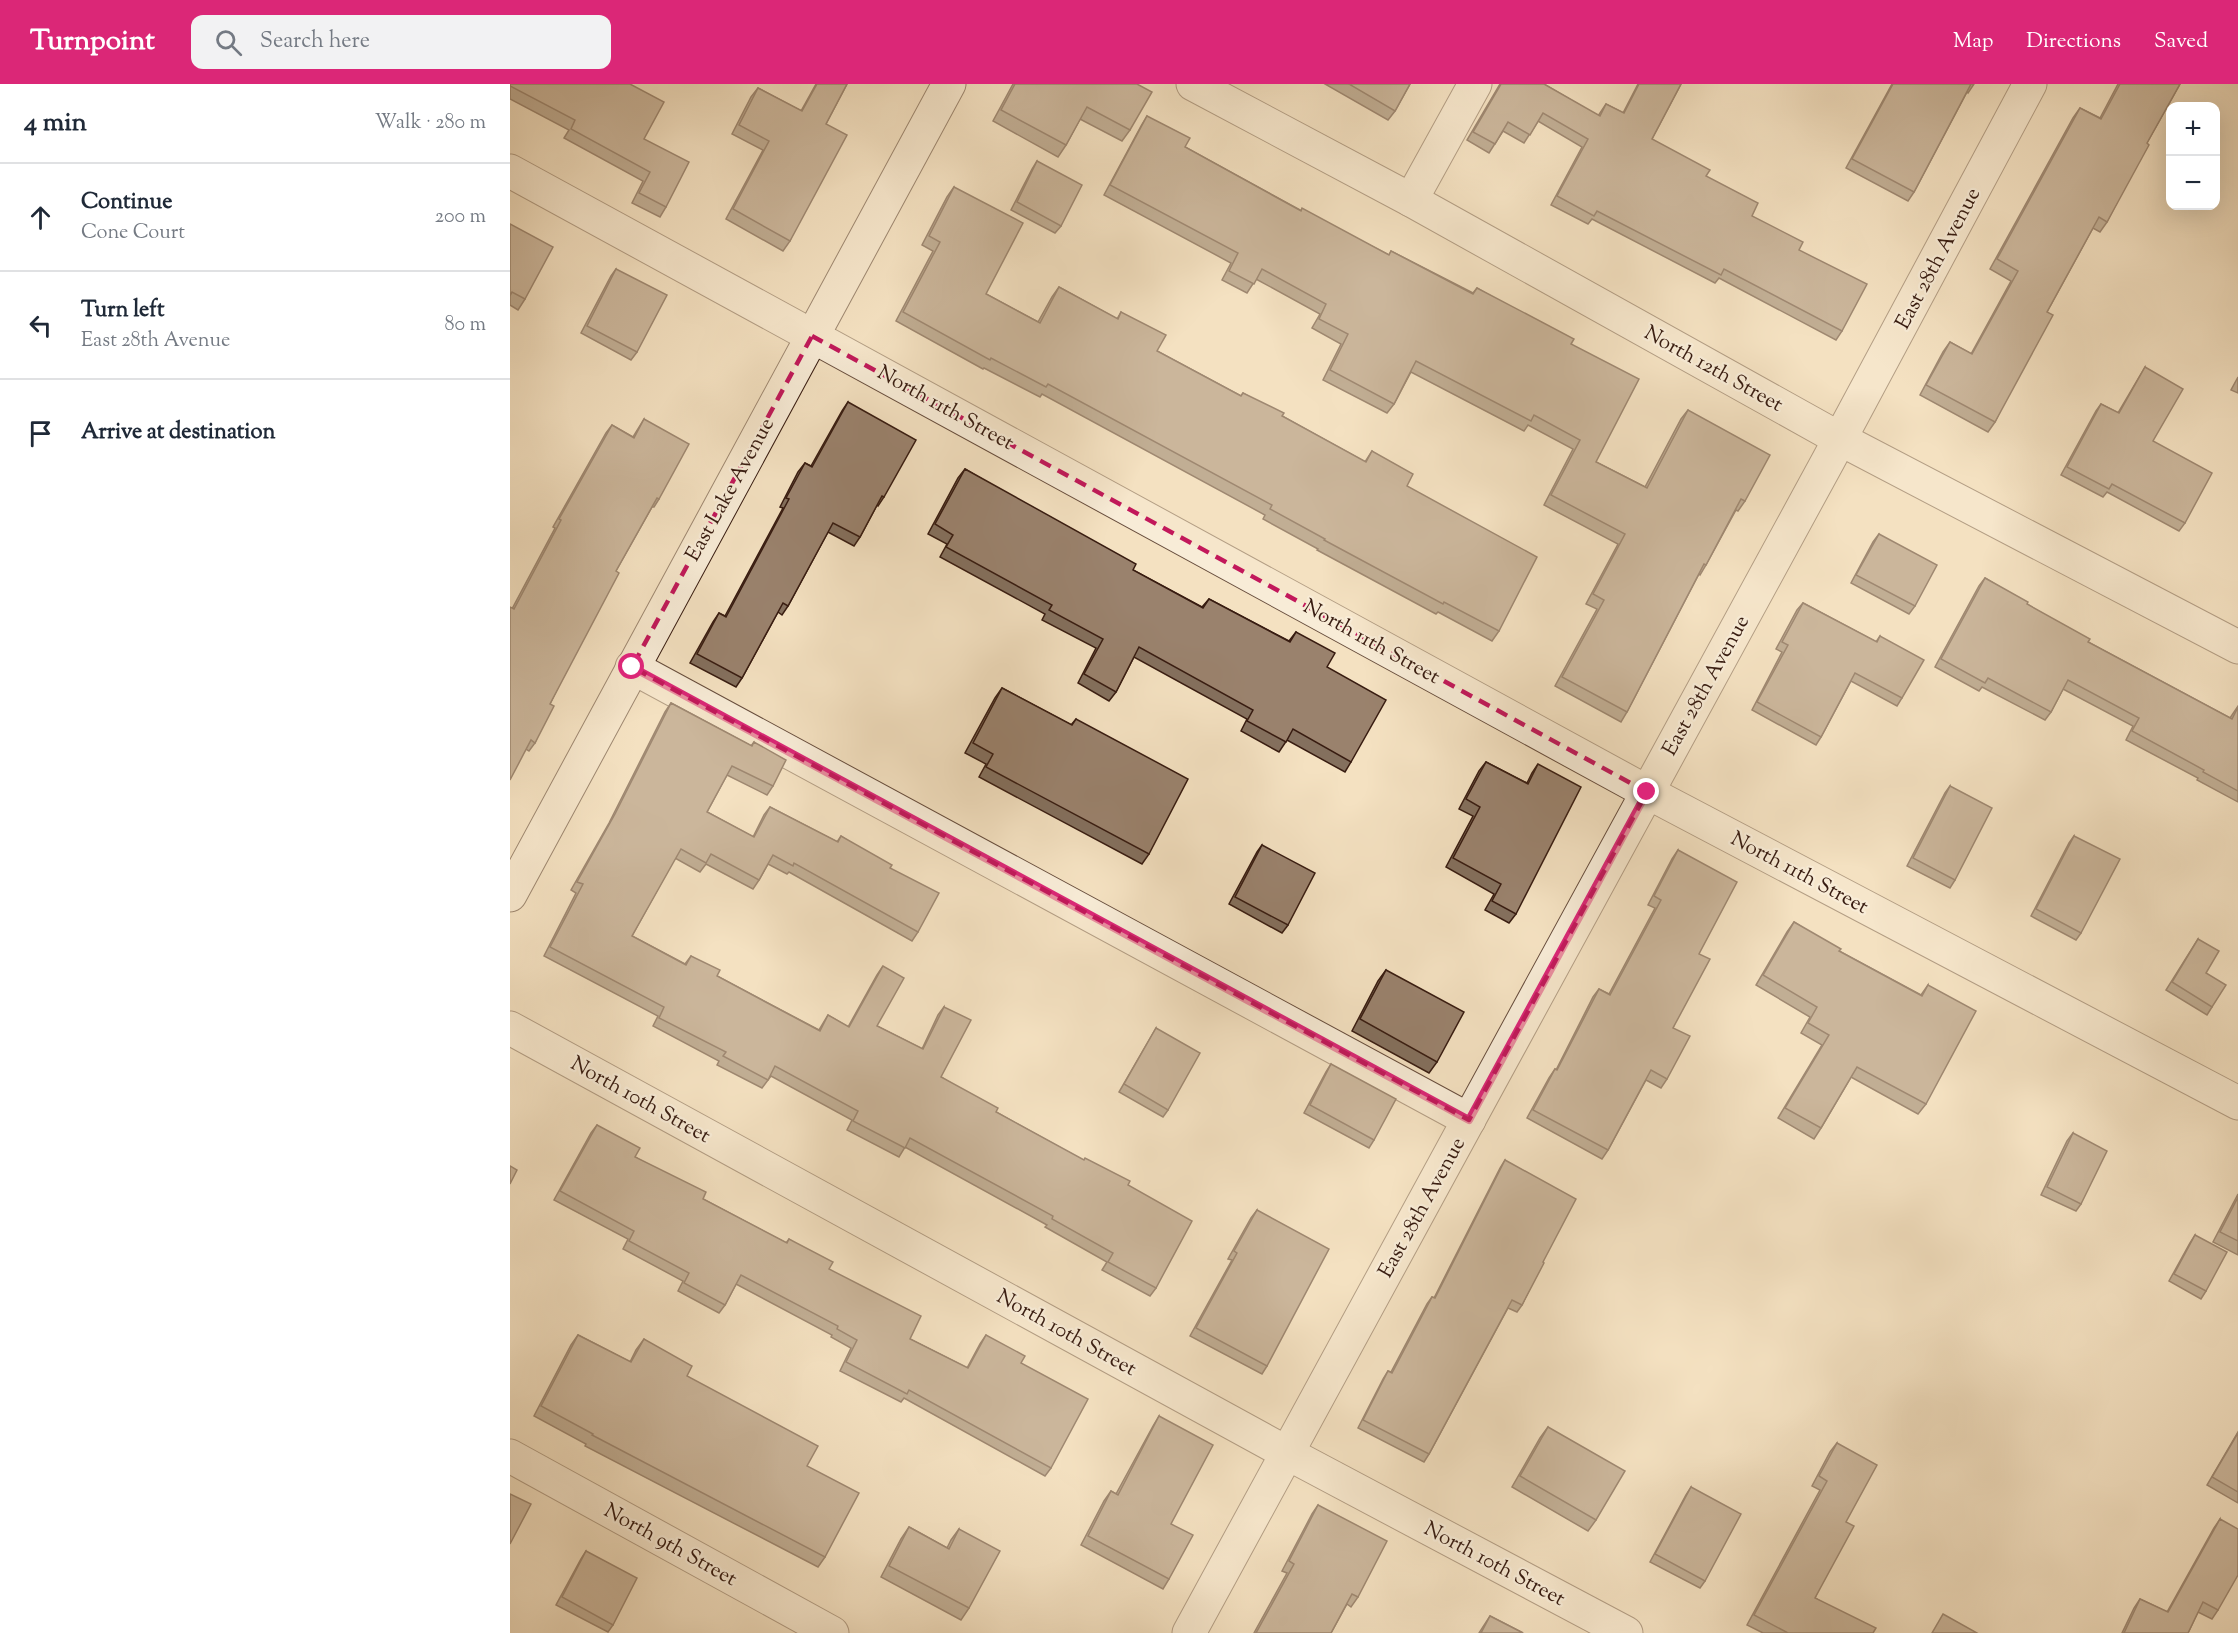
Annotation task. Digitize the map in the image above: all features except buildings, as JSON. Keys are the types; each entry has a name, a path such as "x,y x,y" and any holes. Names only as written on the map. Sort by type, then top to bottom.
{"street":[{"name":"East Lake Avenue","path":"510,895 949,84"},
{"name":"North 12th Street","path":"1193,84 1411,200 1840,439 2238,647"},
{"path":"1411,200 1475,84"},
{"name":"East 28th Avenue","path":"1189,1633 1840,439 2030,84"},
{"name":"North 11th Street","path":"510,171 1647,792 2238,1103"},
{"path":"632,667 1469,1120"},
{"name":"North 10th Street","path":"510,1028 1287,1453 1626,1633"},
{"name":"North 9th Street","path":"510,1456 831,1633"}],"highlighted area":[{"path":"812,336 1647,792 1469,1120 632,667"}],"route":[{"path":"632,667 1469,1120 1647,792"}]}
